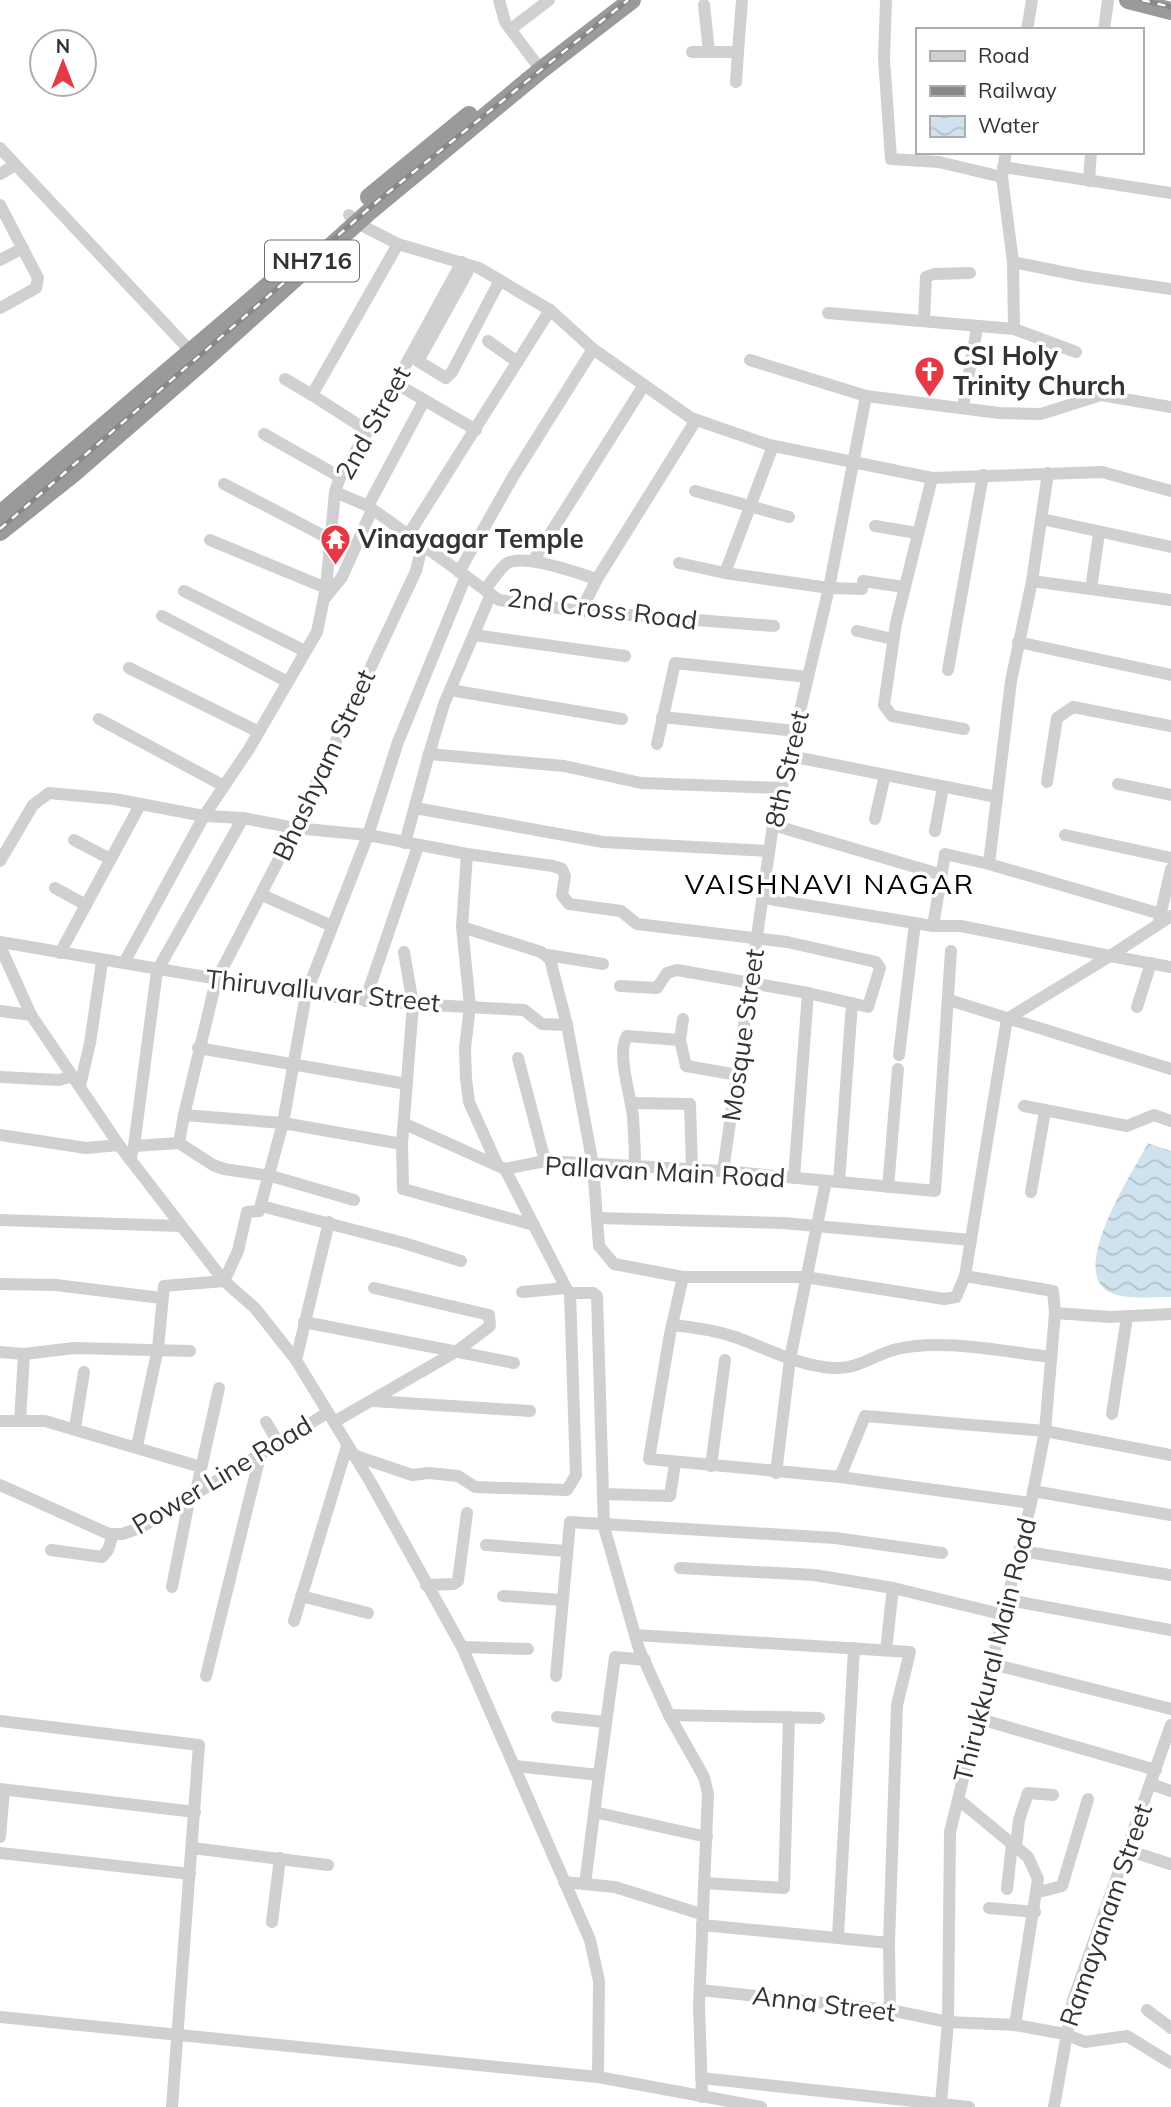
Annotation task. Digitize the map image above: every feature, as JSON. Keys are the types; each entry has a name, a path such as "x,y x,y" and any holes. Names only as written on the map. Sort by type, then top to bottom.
{"highway":[{"name":"NH716","path":"362,220 535,62 616,0"},
{"name":"NH716","path":"1,513 196,357 541,70 632,0"},
{"path":"1128,0 1171,11"},
{"name":"NH716","path":"0,532 73,474 196,357"}],"street":[{"path":"499,0 501,15 535,62"},
{"path":"511,29 549,0"},
{"path":"736,82 743,0"},
{"path":"886,0 884,49 891,159 939,162 1171,193"},
{"path":"1027,28 1032,0"},
{"path":"1104,28 1108,0"},
{"path":"704,5 709,52"},
{"path":"692,52 738,52"},
{"path":"0,148 196,357"},
{"path":"1006,154 1002,172 1013,262 1014,329"},
{"path":"1088,181 1091,154"},
{"path":"0,174 15,165"},
{"path":"0,308 36,288 38,278 1,210"},
{"path":"362,220 398,244 462,268 479,268 498,285 550,310 593,349 696,420 773,446 932,478 1102,472 1171,491"},
{"path":"312,395 398,244"},
{"path":"0,260 23,248"},
{"path":"1013,262 1082,276 1171,289"},
{"path":"462,268 418,361 441,377 446,378 452,372 498,285"},
{"name":"2nd Street","path":"124,963 204,816 317,632 325,594 328,538 340,477 462,268"},
{"path":"924,321 926,277 933,274 970,273"},
{"path":"407,537 550,310"},
{"path":"828,313 977,328 1014,329 1076,352"},
{"path":"962,407 977,328"},
{"path":"488,341 516,361"},
{"path":"225,1281 238,1251 247,1212 260,1211 271,1176 295,1064 306,994 368,835 398,742 463,574 514,475 593,349"},
{"path":"751,360 866,396 999,413 1041,414 1110,395 1171,407"},
{"path":"285,379 368,430"},
{"path":"395,383 476,430"},
{"path":"533,561 644,385"},
{"name":"8th Street","path":"764,898 773,825 830,588 866,396"},
{"path":"210,540 325,594 342,578 370,508 424,401"},
{"path":"581,611 597,579 696,420"},
{"path":"264,434 340,477"},
{"path":"725,573 773,446"},
{"path":"989,864 1018,642 1032,581 1048,473"},
{"path":"948,670 983,475"},
{"path":"932,478 892,639 884,705 888,713 964,729"},
{"path":"224,484 328,538"},
{"path":"695,491 789,517"},
{"name":"2nd Cross Road","path":"335,492 370,508 407,537 499,600 581,611 774,626"},
{"path":"1042,519 1171,547"},
{"path":"875,526 917,533"},
{"path":"1091,589 1099,533"},
{"name":"Bhashyam Street","path":"180,1143 198,1048 216,981 295,828 416,571 422,546"},
{"path":"365,1001 411,844 415,808 429,754 450,690 474,635 488,592 510,562 533,561 597,579"},
{"path":"679,563 725,573 830,588 863,585 904,587"},
{"path":"1032,581 1171,600"},
{"path":"184,591 305,651"},
{"path":"162,616 286,681"},
{"path":"857,631 892,639"},
{"path":"474,635 625,656"},
{"path":"1018,642 1171,675"},
{"path":"657,744 673,667 679,662 808,677"},
{"path":"129,668 257,731"},
{"path":"450,690 622,719"},
{"path":"1047,782 1057,718 1073,707 1171,726"},
{"path":"662,717 796,731"},
{"path":"99,719 224,786"},
{"path":"429,754 564,766 641,783 781,788"},
{"path":"790,756 998,797"},
{"path":"875,819 885,775"},
{"path":"1118,784 1171,795"},
{"path":"935,831 943,787"},
{"path":"0,861 33,806 49,793 204,816 243,818 295,828 368,835 562,869 565,876 565,901 621,911 637,924 758,938 876,962 880,968 871,1005 865,1007 808,993 677,970 667,973 657,988 620,985"},
{"path":"60,953 139,805"},
{"path":"415,808 603,842 769,851"},
{"path":"130,1160 157,971 243,818"},
{"path":"773,825 939,874"},
{"path":"1065,835 1171,858"},
{"path":"74,839 110,859"},
{"path":"933,926 939,874 947,853 1163,918"},
{"path":"350,1451 412,1475 429,1473 458,1476 475,1487 567,1490 576,1475 568,1290 469,1102 465,1048 470,1006 462,927 467,854"},
{"path":"548,956 567,1025 593,1165 599,1246 614,1264 683,1277 805,1277 944,1299 956,1297 965,1276 1007,1019 1110,956 1163,918 1171,869"},
{"path":"55,888 86,905"},
{"path":"262,895 332,926"},
{"path":"764,898 933,926 961,926 1171,967"},
{"name":"Mosque Street","path":"723,1171 764,898"},
{"path":"898,1055 915,923"},
{"path":"462,927 548,956 603,964"},
{"path":"0,944 31,1015 119,1145 179,1226 225,1281 255,1308 296,1360 462,1647 590,1940 599,1981 598,2077"},
{"name":"Thiruvalluvar Street","path":"0,944 306,994 365,1001 524,1010 542,1024 567,1025"},
{"path":"951,951 949,1000 1171,1069"},
{"path":"404,952 413,1004 405,1124 401,1144 403,1189 534,1225"},
{"path":"76,1081 95,1018 103,962"},
{"path":"1137,1007 1151,963"},
{"path":"794,1178 808,993"},
{"name":"Pallavan Main Road","path":"501,1166 545,1161 723,1171 935,1191 949,1000"},
{"path":"776,1473 790,1359 805,1277 832,1182 852,1003"},
{"path":"0,1012 31,1015"},
{"path":"683,1019 680,1040 686,1066 738,1075"},
{"path":"635,1166 631,1103 625,1069 625,1038 631,1034 680,1040"},
{"path":"198,1048 407,1084"},
{"path":"518,1058 545,1161"},
{"path":"888,1187 898,1069"},
{"path":"0,1077 76,1081"},
{"path":"631,1103 690,1104 692,1170"},
{"path":"1024,1106 1126,1126 1154,1115 1171,1121"},
{"path":"1031,1192 1045,1111"},
{"path":"184,1115 283,1123 401,1144"},
{"path":"405,1124 501,1166"},
{"path":"0,1135 86,1149 119,1145"},
{"path":"134,1146 180,1143 212,1165 271,1176 354,1200"},
{"path":"261,1206 329,1222 461,1261"},
{"path":"598,1217 818,1227 971,1240"},
{"path":"0,1220 179,1226"},
{"path":"296,1360 329,1222"},
{"path":"965,1276 1053,1291 1055,1313 1127,1317 1171,1314"},
{"path":"683,1277 649,1460 1032,1497 1171,1515"},
{"path":"138,1446 158,1348 164,1286 225,1281"},
{"path":"0,1284 56,1285 161,1298"},
{"name":"Power Line Road","path":"0,1485 113,1534 140,1528 278,1442 372,1401 457,1351 490,1326 489,1315 374,1288"},
{"path":"522,1292 568,1290 593,1293 597,1296 604,1527 635,1635 669,1715 704,1777 708,1794 700,1990 702,2097"},
{"name":"Thirukkural Main Road","path":"941,2104 948,2022 950,1832 980,1719 1032,1497 1045,1432 1055,1313"},
{"path":"1112,1414 1127,1317"},
{"path":"304,1322 514,1363"},
{"path":"672,1325 702,1328 790,1359 825,1367 849,1368 896,1349 924,1347 1051,1357"},
{"path":"0,1352 24,1354 74,1348 158,1348 190,1351"},
{"path":"20,1421 24,1354"},
{"path":"711,1466 725,1360"},
{"path":"75,1428 84,1372"},
{"path":"172,1587 219,1388"},
{"path":"372,1401 530,1411"},
{"path":"840,1477 865,1416 1045,1432 1171,1455"},
{"path":"0,1420 45,1421 75,1428 201,1467"},
{"path":"266,1422 278,1442"},
{"path":"294,1621 350,1451"},
{"path":"206,1675 261,1452"},
{"path":"603,1494 670,1496 674,1462"},
{"path":"426,1585 454,1584 458,1581 467,1513"},
{"path":"556,1676 570,1522 604,1527 835,1538 942,1553"},
{"path":"51,1549 102,1556 108,1550 113,1534"},
{"path":"486,1545 566,1551"},
{"path":"1021,1551 1171,1575"},
{"path":"680,1568 814,1574 893,1588 1005,1615"},
{"path":"886,1650 893,1588"},
{"path":"301,1596 369,1613"},
{"path":"503,1596 562,1600"},
{"path":"1008,1600 1171,1630"},
{"path":"635,1635 910,1652 897,1705 889,1943 890,2010"},
{"path":"462,1647 528,1649"},
{"path":"838,1937 854,1648"},
{"path":"585,1884 615,1657 645,1660"},
{"path":"992,1664 1171,1709"},
{"path":"669,1715 819,1718"},
{"path":"557,1717 605,1722"},
{"path":"704,1882 784,1888 789,1717"},
{"path":"980,1719 1156,1770"},
{"path":"0,1721 199,1745 172,2107"},
{"name":"Ramayanam Street","path":"1054,2107 1073,2000 1171,1725"},
{"path":"515,1766 600,1775"},
{"path":"1151,1784 1171,1791"},
{"path":"0,1837 2,1789 195,1812"},
{"path":"1007,1889 1019,1820 1028,1793 1053,1795"},
{"path":"1039,1892 1062,1886 1087,1799"},
{"path":"959,1800 1035,1867 1039,1892 1015,2025"},
{"path":"594,1812 707,1837"},
{"path":"192,1848 327,1865"},
{"path":"1127,1850 1170,1864"},
{"path":"0,1853 190,1874"},
{"path":"272,1922 280,1858"},
{"path":"564,1882 615,1887 702,1920 889,1943"},
{"path":"989,1908 1035,1912"},
{"name":"Anna Street","path":"700,1990 890,2010 948,2022 1015,2025 1065,2035 1084,2042 1127,2036 1171,2063"},
{"path":"1147,2010 1171,2028"},
{"path":"0,2017 598,2077 761,2107"},
{"path":"701,2078 969,2107"}],"water":[{"path":"1148,1143 1171,1151 1171,1297 1115,1295 1098,1280 1096,1264 1099,1243 1118,1197"}],"railway":[{"path":"0,529 380,199 628,0"},
{"path":"1142,0 1171,7"}],"place":[{"name":"CSI Holy Trinity Church","path":"930,398"},
{"name":"Vinayagar Temple","path":"335,566"}],"district":[{"name":"VAISHNAVI NAGAR","path":"830,884"}]}
